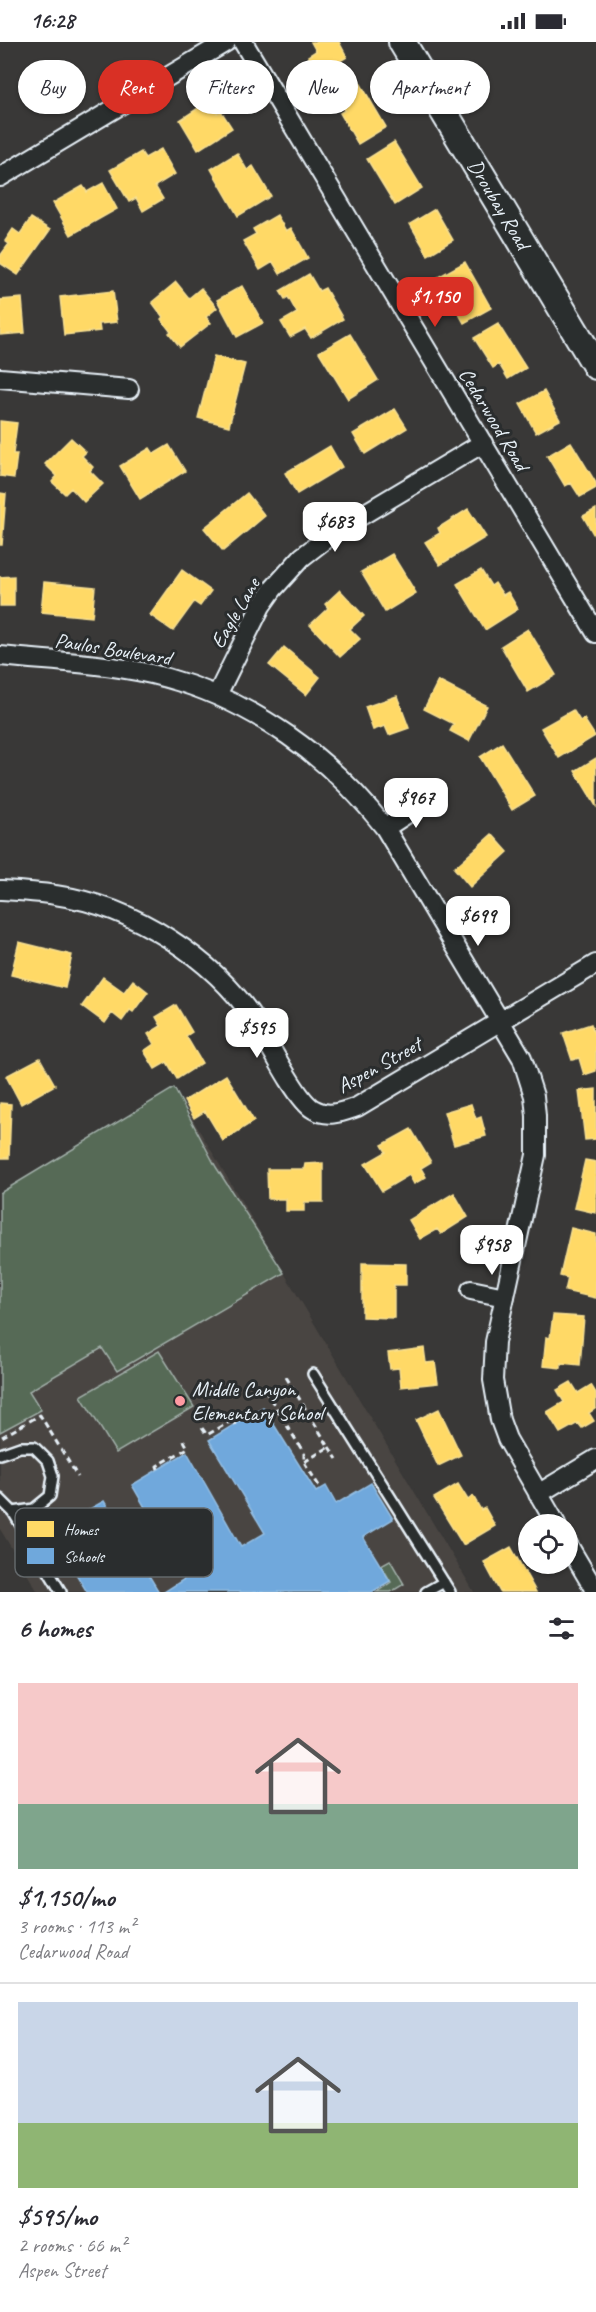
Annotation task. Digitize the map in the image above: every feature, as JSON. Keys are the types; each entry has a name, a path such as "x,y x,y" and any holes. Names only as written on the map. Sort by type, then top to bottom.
{"street":[{"path":"0,177 225,42"},
{"name":"Cedarwood Road","path":"243,42 596,633"},
{"name":"Droubay Road","path":"402,42 596,366"},
{"path":"0,378 129,389"},
{"name":"Eagle Lane","path":"217,695 261,606 302,557 337,530 483,443"},
{"name":"Paulos Boulevard","path":"0,657 112,667 167,678 217,695 270,723 320,758 363,800 385,828 501,1021 522,1059 534,1096 537,1136 532,1174 495,1342 493,1361 495,1400 507,1439 550,1514"},
{"path":"385,828 428,800"},
{"name":"Aspen Street","path":"0,890 55,895 82,901 133,920 179,947 221,981 239,1001 256,1023 300,1096 313,1109 334,1115 357,1107 596,964"},
{"path":"471,1290 505,1297"},
{"path":"538,1494 596,1459"},
{"path":"578,1562 596,1592"}],"lane":[{"path":"313,1374 450,1592"},
{"path":"0,1454 10,1449 34,1447 48,1461 53,1476 50,1496 35,1508"},
{"path":"0,1498 15,1515"},
{"path":"52,1577 61,1592"},
{"path":"426,1592 444,1582"}],"path":[{"path":"286,1377 337,1459"},
{"path":"265,1390 304,1453 304,1462 321,1490"},
{"path":"202,1428 207,1435 233,1420 235,1425"},
{"path":"158,1469 156,1466 188,1449 183,1438"},
{"path":"304,1462 329,1447"}],"shaded area":[{"name":"Middle Canyon Elementary School","path":"174,1088 474,1592 38,1592 29,1577 213,1577 213,1508 15,1508 15,1554 0,1529 0,1193"}],"green space":[{"path":"174,1088 216,1167 284,1273 117,1371 102,1348 29,1391 41,1410 0,1432 0,1193"},
{"path":"159,1351 194,1407 116,1453 81,1396"},
{"path":"390,1560 404,1584 391,1592 377,1592 391,1582 381,1565"}],"building: Homes":[{"path":"311,42 339,42 347,57 342,60 310,60 308,56 316,51"},
{"path":"358,82 370,100 370,114 378,114 386,127 358,144 341,114 358,114"},
{"path":"189,114 223,114 232,128 198,150 180,120"},
{"path":"394,142 422,188 395,205 367,159"},
{"path":"161,149 175,174 155,186 163,199 143,211 136,198 129,202 110,170 141,152 145,158"},
{"path":"237,153 247,170 253,166 271,196 238,216 211,169"},
{"path":"103,183 117,209 71,235 53,203 83,186 87,192"},
{"path":"435,209 453,240 428,255 410,224"},
{"path":"277,215 286,231 291,228 308,258 280,274 273,262 260,270 243,241 256,234 253,229"},
{"path":"31,218 50,230 18,275 0,263 0,256 9,244 5,241 13,229 20,234"},
{"path":"465,262 491,308 464,323 438,277"},
{"path":"309,274 319,291 325,288 343,319 311,338 305,329 290,337 281,322 297,313 288,297 285,299 280,291"},
{"path":"176,282 189,298 201,288 217,308 206,317 211,323 180,347 169,333 171,332 161,319 163,317 152,302"},
{"path":"242,286 263,323 237,337 217,300"},
{"path":"113,291 117,322 99,324 100,331 64,335 60,297"},
{"path":"22,298 25,333 0,335 0,300"},
{"path":"498,324 526,368 508,379 499,364 493,368 474,338"},
{"path":"350,334 378,380 348,399 319,352"},
{"path":"214,356 245,364 229,426 198,418"},
{"path":"544,391 560,420 536,433 520,404"},
{"path":"395,409 407,428 365,454 353,434"},
{"path":"0,421 17,423 13,454 17,454 14,478 0,476"},
{"path":"71,438 86,452 82,456 93,467 90,471 103,484 84,502 71,488 65,494 52,482 57,476 45,464"},
{"path":"571,442 596,483 596,488 580,497 571,483 565,486 547,456"},
{"path":"169,445 185,471 140,499 120,466 150,448 154,454"},
{"path":"330,446 342,467 297,494 285,473"},
{"path":"0,493 6,494 2,545 0,545"},
{"path":"247,493 265,516 223,551 204,528"},
{"path":"468,509 486,537 440,565 425,542 440,533 438,528"},
{"path":"596,509 596,539 583,516"},
{"path":"392,554 416,593 385,612 361,572"},
{"path":"182,570 211,591 200,606 194,602 173,631 150,615"},
{"path":"481,570 491,586 495,583 503,595 508,592 518,609 485,630 457,584"},
{"path":"14,576 14,606 0,606 0,577"},
{"path":"44,582 95,587 92,617 41,612"},
{"path":"340,590 364,616 350,629 360,639 340,657 310,625 328,608 325,604"},
{"path":"528,629 556,675 528,692 501,646"},
{"path":"284,647 320,677 306,695 269,665"},
{"path":"438,681 487,706 469,741 450,731 454,724 424,709"},
{"path":"397,696 409,728 389,735 385,726 373,730 365,707"},
{"path":"573,710 580,721 584,719 595,736 559,758 541,728"},
{"path":"502,743 535,796 512,810 480,757"},
{"path":"596,758 596,806 575,771"},
{"path":"492,834 508,852 470,887 454,868"},
{"path":"19,942 72,955 65,988 11,975"},
{"path":"103,977 124,992 133,980 148,992 133,1012 130,1010 122,1021 112,1013 105,1023 82,1006"},
{"path":"176,1005 192,1032 186,1036 202,1063 177,1079 167,1062 155,1069 144,1051 154,1044 148,1034 161,1026 156,1017"},
{"path":"591,1024 596,1040 596,1071 584,1075 579,1058 572,1060 563,1033"},
{"path":"40,1058 55,1085 21,1104 6,1076"},
{"path":"226,1075 254,1121 223,1141 205,1111 194,1118 184,1101"},
{"path":"596,1089 596,1139 585,1140 579,1091"},
{"path":"0,1103 11,1104 9,1158 0,1158"},
{"path":"471,1104 476,1119 481,1117 486,1136 454,1145 444,1112"},
{"path":"411,1129 431,1162 421,1168 426,1177 414,1184 409,1175 382,1191 365,1164 386,1152 382,1145"},
{"path":"585,1160 596,1162 596,1213 574,1208"},
{"path":"323,1163 323,1202 304,1202 304,1211 286,1211 286,1199 268,1199 267,1169 304,1169 305,1164"},
{"path":"454,1193 468,1217 441,1234 437,1229 420,1239 409,1220"},
{"path":"571,1228 596,1234 596,1298 565,1291 568,1278 560,1276"},
{"path":"362,1263 406,1264 406,1285 394,1285 394,1318 362,1317"},
{"path":"553,1315 584,1317 580,1365 561,1363 561,1368 543,1366 546,1337 550,1338"},
{"path":"424,1348 426,1363 435,1362 438,1383 401,1387 399,1368 390,1369 388,1353"},
{"path":"571,1382 578,1393 591,1385 596,1393 596,1408 589,1413 594,1421 582,1428 578,1423 560,1433 547,1412 564,1402 557,1390"},
{"path":"439,1409 461,1455 438,1466 416,1420"},
{"path":"458,1484 468,1500 473,1496 481,1510 485,1508 495,1526 463,1545 434,1498"},
{"path":"511,1547 518,1560 518,1574 526,1574 536,1592 500,1592 484,1562"}],"building: Schools":[{"path":"263,1407 316,1492 326,1486 336,1504 371,1483 393,1519 363,1537 390,1581 372,1592 164,1592 185,1577 213,1577 213,1508 145,1508 132,1485 187,1452 241,1547 265,1533 209,1440"},
{"path":"104,1501 108,1508 91,1508"},
{"path":"78,1577 150,1577 159,1592 87,1592"}],"place":[{"name":"Middle Canyon Elementary School","path":"180,1401"}]}
